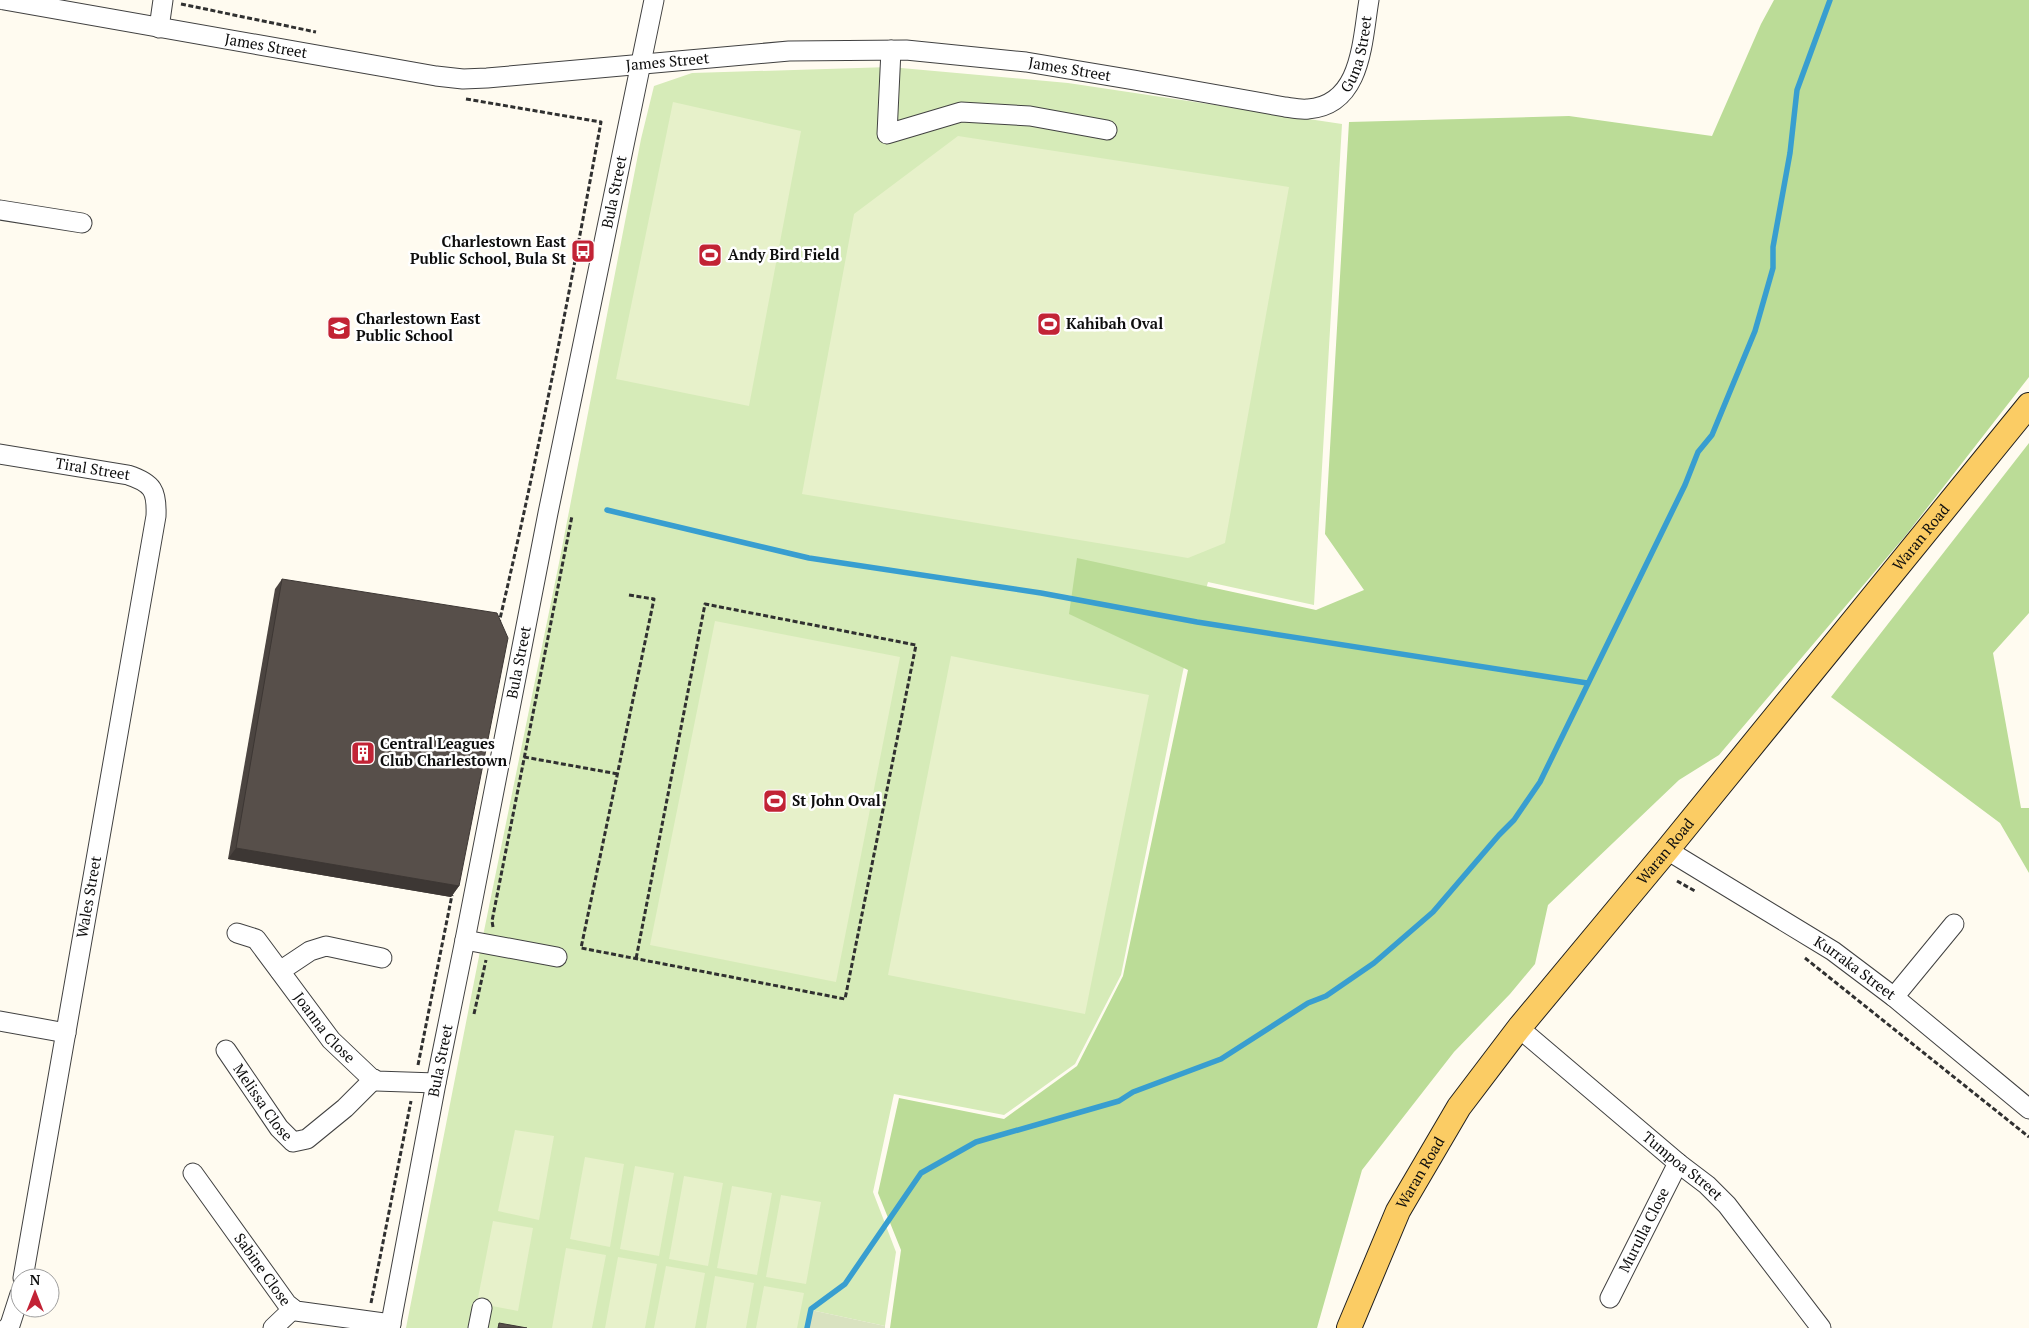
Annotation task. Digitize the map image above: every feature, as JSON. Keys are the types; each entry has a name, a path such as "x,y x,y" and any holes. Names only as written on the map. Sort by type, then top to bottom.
{"main road":[{"name":"Waran Road","path":"1349,1328 1398,1211 1459,1107 1519,1028 2029,405"}],"street":[{"name":"James Street","path":"4,0 436,76 463,79 789,51 891,50 1026,62 1308,110 1332,103"},
{"name":"Bula Street","path":"391,1326 436,1082 466,940 550,504 654,0"},
{"name":"Guna Street","path":"1332,103 1350,84 1356,69 1369,0"},
{"path":"159,28 172,2"},
{"path":"891,50 887,134 961,112 1030,116 1107,130"},
{"path":"0,210 82,223"},
{"name":"Tiral Street","path":"0,454 128,475 143,480 152,489 156,501 156,516"},
{"name":"Wales Street","path":"25,1268 156,516"},
{"name":"Kurraka Street","path":"1666,850 1833,951 1894,997 2029,1109"},
{"path":"1894,997 1954,924"},
{"name":"Joanna Close","path":"237,933 256,939 331,1040 374,1079"},
{"path":"466,940 491,938 557,957"},
{"path":"280,971 310,951 326,946 382,958"},
{"path":"0,1021 66,1033"},
{"name":"Tumpoa Street","path":"1519,1028 1678,1163 1707,1185 1727,1205 1821,1328"},
{"name":"Melissa Close","path":"226,1050 279,1128 292,1142 307,1139 345,1108 374,1079"},
{"path":"374,1079 376,1081 436,1082"},
{"name":"Murulla Close","path":"1610,1298 1678,1163"},
{"name":"Sabine Close","path":"193,1173 287,1304 293,1309 391,1326"},
{"path":"478,1328 482,1308"},
{"path":"273,1328 293,1309"}],"path":[{"path":"172,2 316,32"},
{"path":"497,632 549,402 568,288 601,122"},
{"path":"474,1014 491,938 492,921 572,516"},
{"path":"629,595 654,599 581,948 636,959 845,999 916,645 705,604 636,959"},
{"path":"502,753 618,774"},
{"path":"1677,881 1702,894"},
{"path":"367,1321 453,888"},
{"path":"1804,957 2029,1137"}],"green space":[{"path":"1774,0 2029,0 2029,377 1906,535 1719,755 1679,780 1548,905 1535,964 1510,994 1454,1052 1362,1170 1317,1328 890,1328 901,1250 878,1193 899,1098 1004,1119 1077,1066 1123,976 1188,670 1069,614 1077,558 1316,610 1364,590 1325,534 1349,122 1569,116 1712,136 1761,24"},
{"path":"890,67 1068,83 1342,124 1314,605 1208,582 1183,671 1121,975 1075,1064 1004,1115 894,1094 873,1192 896,1252 885,1326 811,1310 808,1328 406,1328 559,563 641,139 654,86 692,73"},
{"name":"Andy Bird Field","path":"673,102 801,131 749,406 616,379"},
{"name":"Kahibah Oval","path":"958,136 1289,187 1225,543 1188,558 802,494 854,214"},
{"path":"2029,443 2029,613 1993,653 2021,808 2029,808 2029,873 2000,823 1831,697"},
{"name":"St John Oval","path":"715,621 900,657 836,982 650,945"},
{"path":"951,656 1149,695 1085,1014 888,975"},
{"path":"515,1130 554,1136 539,1220 498,1211"},
{"path":"585,1157 624,1164 610,1247 570,1239"},
{"path":"635,1166 674,1173 659,1256 620,1249"},
{"path":"684,1176 723,1183 708,1266 669,1259"},
{"path":"732,1186 772,1193 757,1275 717,1268"},
{"path":"781,1195 821,1202 806,1284 766,1277"},
{"path":"493,1221 533,1228 518,1311 477,1303"},
{"path":"566,1248 606,1255 592,1328 552,1328"},
{"path":"618,1257 657,1264 645,1328 605,1328"},
{"path":"666,1266 705,1273 695,1328 654,1328"},
{"path":"715,1276 754,1283 746,1328 706,1328"},
{"path":"764,1286 804,1293 797,1328 756,1328"},
{"path":"811,1310 885,1326 885,1328 808,1328"}],"building":[{"name":"Central Leagues Club Charlestown","path":"282,579 497,613 508,638 459,886 236,848"},
{"path":"499,1323 527,1328 498,1328"}],"waterway":[{"path":"807,1328 811,1309 845,1284 921,1173 976,1142 1119,1101 1133,1092 1221,1059 1308,1003 1326,996 1374,963 1433,912 1514,820 1540,782 1685,485 1698,452 1712,435 1755,331 1773,268 1773,247 1790,153 1797,90 1830,0"},
{"path":"607,510 809,558 1041,593 1197,622 1587,683"}],"place":[{"name":"Charlestown East Public School, Bula St","path":"583,251"},
{"name":"Andy Bird Field","path":"710,255"},
{"name":"Kahibah Oval","path":"1049,324"},
{"name":"Charlestown East Public School","path":"339,328"},
{"name":"Central Leagues Club Charlestown","path":"363,753"},
{"name":"St John Oval","path":"775,801"}]}
